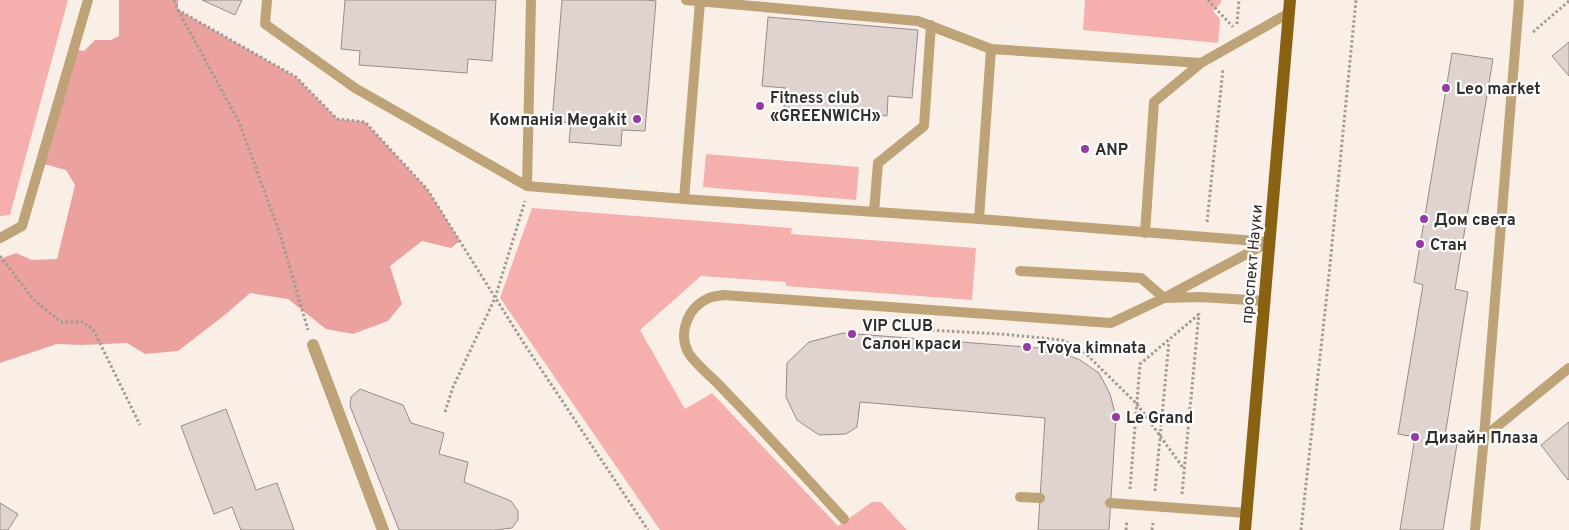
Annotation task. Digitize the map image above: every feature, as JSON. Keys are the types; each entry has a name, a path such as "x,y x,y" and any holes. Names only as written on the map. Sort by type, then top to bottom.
{"main road":[{"name":"проспект Науки","path":"1245,530 1290,0"}],"street":[{"path":"313,344 383,530"}],"lane":[{"path":"0,238 22,226 88,0"},
{"path":"267,0 265,24 355,88 527,186 1269,242"},
{"path":"527,186 530,0"},
{"path":"686,0 918,20 991,49 1201,63"},
{"path":"1475,530 1519,0"},
{"path":"684,199 700,2"},
{"path":"1144,233 1154,102 1201,63 1289,13"},
{"path":"874,212 878,163 924,126 931,25"},
{"path":"979,219 991,49"},
{"path":"844,519 722,387 688,354 684,341 684,328 689,315 698,304 710,298 724,295 1111,323 1164,298 1269,242"},
{"path":"1020,271 1141,278 1164,298 1200,297 1265,300"},
{"path":"1484,437 1569,368"},
{"path":"1020,497 1040,498"},
{"path":"1110,503 1246,513"}],"path":[{"path":"174,0 238,122 280,234 313,344"},
{"path":"1208,0 1237,31"},
{"path":"1301,530 1328,285 1356,0"},
{"path":"1515,48 1569,1"},
{"path":"178,10 296,77 338,119 365,122 427,189 524,345 648,530"},
{"path":"445,412 453,387 495,298 524,207 527,186"},
{"path":"0,256 34,300 61,322 82,322 92,329 140,425"},
{"path":"1126,530 1140,364 1198,315"},
{"path":"892,328 1001,334 1062,340 1081,349 1137,404 1184,469"},
{"path":"1152,530 1169,340"}],"shaded area":[{"path":"0,0 68,0 10,215 0,216"},
{"path":"119,0 178,0 178,10 296,77 337,119 365,122 427,189 460,241 451,248 422,241 390,266 402,304 388,321 353,334 326,329 288,299 250,293 178,351 145,354 127,343 57,344 0,363 0,259 16,253 32,260 57,259 75,185 66,170 40,163 73,49 84,51 95,40 111,40 119,36"},
{"path":"1085,0 1221,0 1221,3 1213,11 1220,19 1218,43 1083,30"},
{"path":"706,154 859,167 856,200 703,187"},
{"path":"532,208 792,228 791,234 976,248 972,300 786,286 786,282 701,276 640,330 685,409 712,393 838,526 872,502 881,502 907,530 660,530 500,298"}],"building":[{"path":"202,0 242,0 235,15"},
{"path":"345,0 496,0 492,61 468,59 467,73 359,65 360,51 341,49"},
{"path":"562,0 656,1 645,131 622,130 621,146 569,142 571,123 552,121"},
{"path":"768,17 918,30 912,98 888,96 887,116 784,107 786,88 762,86"},
{"path":"1569,42 1569,76 1552,56"},
{"path":"1452,53 1493,59 1455,289 1468,292 1444,442 1457,444 1443,530 1400,530 1415,437 1398,434 1423,285 1414,282"},
{"path":"843,333 1052,349 1080,360 1099,373 1110,394 1116,417 1109,530 1038,530 1045,418 860,402 857,427 846,434 819,435 797,420 786,397 787,363 809,342"},
{"path":"360,389 403,405 411,423 444,433 439,454 468,462 464,482 511,501 518,511 518,520 512,528 495,530 399,530 350,406 351,397"},
{"path":"226,409 256,490 277,483 294,530 241,530 232,507 214,514 181,426"},
{"path":"1569,422 1569,479 1568,480 1541,445"},
{"path":"0,503 18,514 8,530 0,530"}],"place":[{"name":"Leo market","path":"1446,88"},
{"name":"Fitness club «GREENWICH»","path":"760,106"},
{"name":"Компанія Megakit","path":"637,119"},
{"name":"ANP","path":"1085,149"},
{"name":"Дом света","path":"1424,219"},
{"name":"Стан","path":"1420,244"},
{"name":"VIP CLUB Салон краси","path":"852,334"},
{"name":"Tvoya kimnata","path":"1027,347"},
{"name":"Le Grand","path":"1116,417"},
{"name":"Дизайн Плаза","path":"1415,437"}]}
